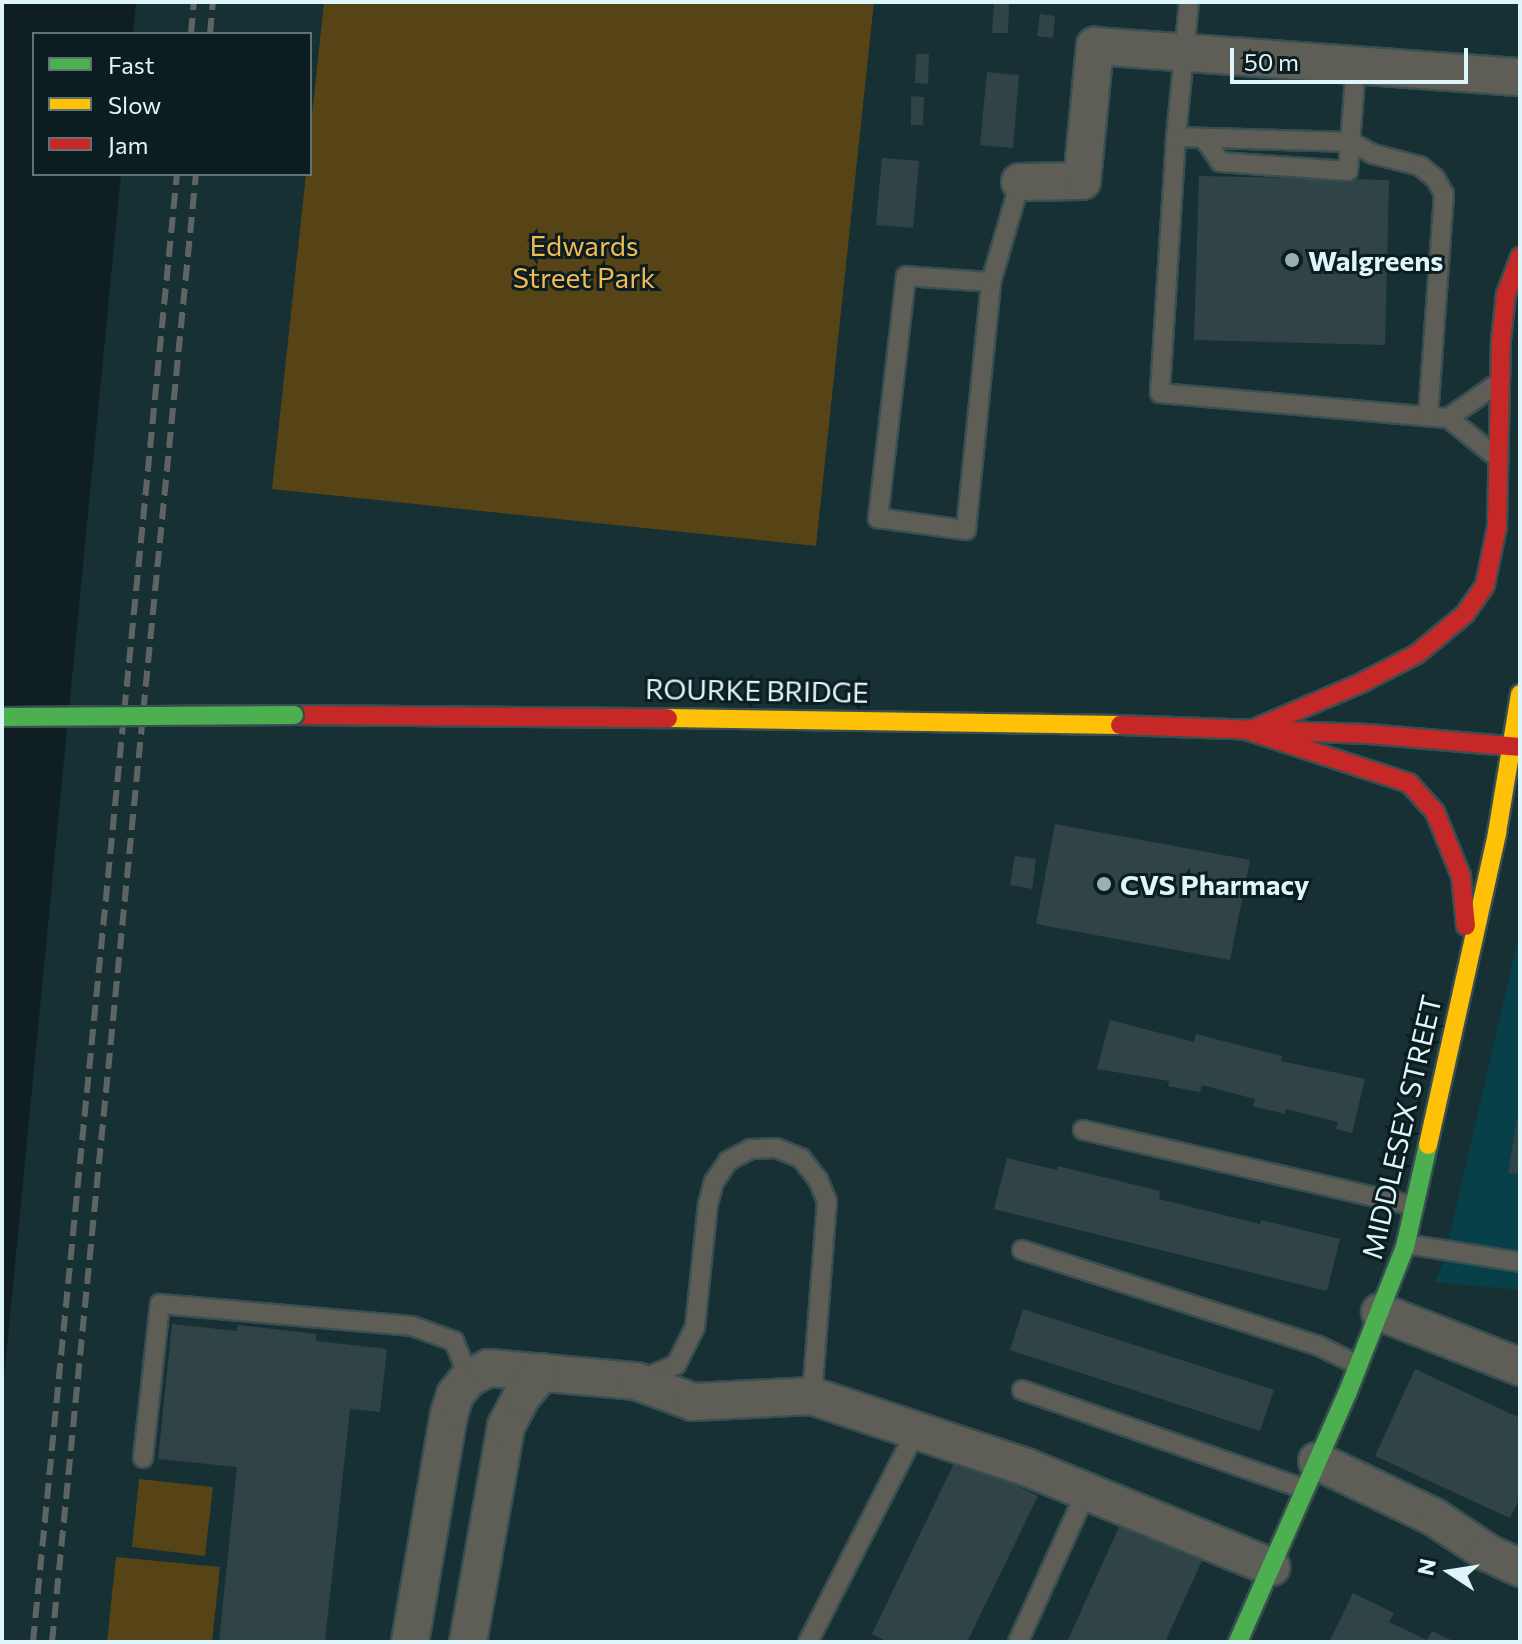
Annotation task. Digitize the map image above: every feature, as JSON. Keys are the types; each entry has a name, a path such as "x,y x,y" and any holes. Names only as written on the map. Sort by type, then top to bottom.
{"main road":[{"path":"1249,731 1361,683 1417,654 1465,614 1485,585 1494,553 1506,294 1520,257"},
{"name":"MIDDLESEX STREET","path":"1238,1642 1358,1365 1406,1244 1516,746 1520,694"},
{"name":"ROURKE BRIDGE","path":"2,717 294,715 980,720 1368,734 1516,746"},
{"path":"1249,731 1409,783 1435,812 1461,876 1469,958"}],"street":[{"path":"1020,182 1082,181 1095,46 1520,77"},
{"path":"1380,1312 1520,1367"},
{"path":"410,1642 449,1414 455,1395 469,1378 489,1368 636,1381 693,1402 812,1396 917,1429 1086,1492 1271,1567"},
{"path":"468,1642 506,1426 522,1396 542,1372"},
{"path":"1311,1475 1434,1517 1488,1553 1520,1568"}],"lane":[{"path":"1189,2 1176,137 1160,393 1448,418 1499,459"},
{"path":"1204,138 1220,162 1348,171 1356,65"},
{"path":"1176,137 1351,142 1373,154 1420,166 1435,178 1444,194 1428,415"},
{"path":"991,282 906,276 878,518 966,530 991,282 1020,182"},
{"path":"1448,418 1500,381"},
{"path":"1083,1130 1414,1206"},
{"path":"636,1381 676,1365 695,1327 708,1204 714,1182 728,1161 751,1149 776,1148 801,1158 818,1180 827,1201 812,1396"},
{"path":"1406,1244 1520,1262"},
{"path":"1022,1250 1317,1345 1358,1365"},
{"path":"143,1458 160,1304 412,1326 454,1341 469,1378"},
{"path":"1022,1390 1311,1475"},
{"path":"808,1642 917,1429"},
{"path":"1018,1642 1086,1492"}],"shaded area":[{"path":"2,2 136,2 133,32 32,32 32,176 121,176 2,1398"},
{"path":"1520,931 1520,1290 1434,1282 1442,1268"}],"green space":[{"name":"Edwards Street Park","path":"324,2 874,2 816,546 272,489 306,176 312,176 312,115"},
{"path":"139,1479 213,1487 205,1556 132,1547"},
{"path":"116,1557 220,1567 212,1642 107,1642"}],"building":[{"path":"994,2 1009,2 1008,33 992,33"},
{"path":"1040,14 1055,16 1053,38 1037,36"},
{"path":"916,54 929,54 928,84 915,83"},
{"path":"987,72 1019,75 1013,148 980,145"},
{"path":"911,96 924,97 923,125 911,125"},
{"path":"882,158 919,161 913,228 876,225"},
{"name":"Walgreens","path":"1199,176 1389,180 1385,345 1194,340"},
{"name":"CVS Pharmacy","path":"1055,824 1250,860 1230,960 1036,924"},
{"path":"1015,856 1036,859 1032,889 1010,885"},
{"path":"1110,1020 1194,1042 1196,1034 1282,1056 1281,1061 1365,1079 1352,1133 1336,1129 1338,1122 1286,1109 1285,1114 1253,1106 1255,1099 1202,1085 1200,1092 1168,1086 1169,1081 1097,1069"},
{"path":"1520,1101 1520,1174 1508,1173"},
{"path":"1007,1158 1057,1170 1058,1166 1160,1191 1159,1199 1260,1224 1261,1220 1340,1239 1327,1291 994,1209"},
{"path":"1023,1309 1274,1390 1260,1431 1010,1350"},
{"path":"172,1324 237,1331 238,1325 316,1334 316,1341 387,1349 380,1412 350,1409 325,1642 219,1642 237,1467 158,1459"},
{"path":"1415,1369 1520,1418 1520,1497 1510,1518 1375,1456"},
{"path":"957,1457 1038,1496 967,1642 888,1642 872,1634"},
{"path":"1123,1518 1205,1554 1165,1642 1067,1642"},
{"path":"1353,1593 1394,1613 1389,1622 1427,1640 1432,1631 1455,1642 1329,1642"}],"railway":[{"path":"191,32 194,2"},
{"path":"210,32 213,2"},
{"path":"33,1642 177,176"},
{"path":"52,1642 196,176"}],"traffic: fast":[{"path":"2,717 294,715"},
{"path":"1238,1642 1347,1394 1405,1247 1428,1145"}],"traffic: slow":[{"path":"1428,1145 1497,833 1520,694"},
{"path":"668,718 1120,725"}],"traffic: jam":[{"path":"1249,731 1361,683 1417,654 1465,614 1485,585 1497,527 1501,340 1506,294 1520,257"},
{"path":"294,715 668,718"},
{"path":"1120,725 1368,734 1520,747"},
{"path":"1249,731 1409,783 1435,812 1461,876 1466,926"}],"place":[{"name":"Walgreens","path":"1292,260"},
{"name":"CVS Pharmacy","path":"1104,884"}]}
